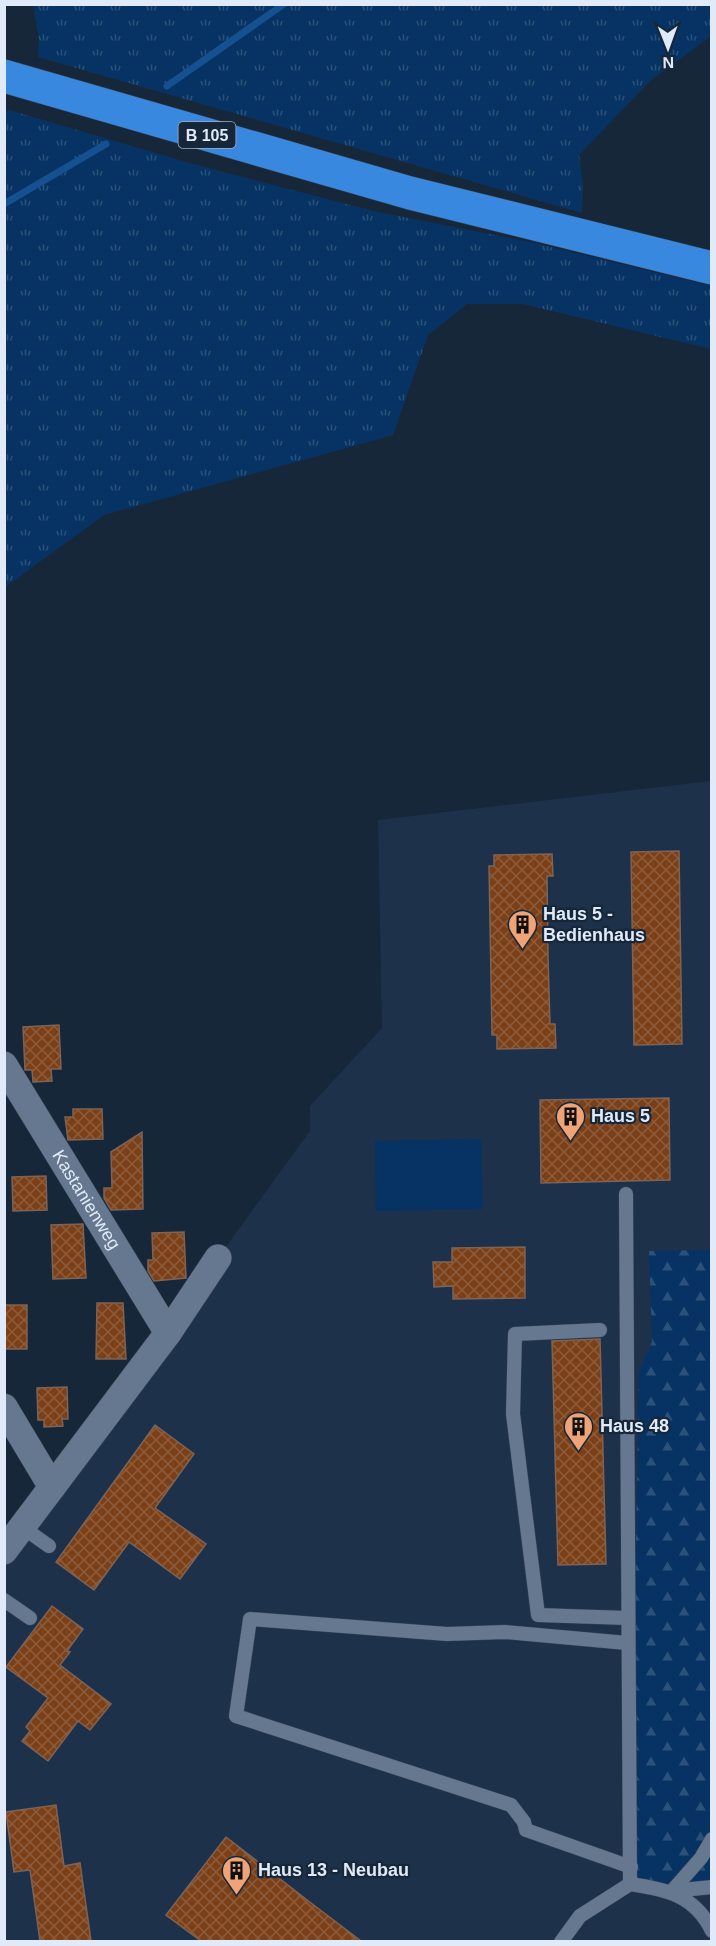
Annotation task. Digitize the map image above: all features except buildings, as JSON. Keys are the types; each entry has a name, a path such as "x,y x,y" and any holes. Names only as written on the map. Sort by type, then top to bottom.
{"highway":[{"name":"B 105","path":"4,76 410,193 711,268"}],"street":[{"name":"Kastanienweg","path":"4,1065 168,1332"},
{"path":"4,1551 168,1332 218,1258"},
{"path":"4,1407 52,1487"}],"lane":[{"path":"626,1194 630,1884"},
{"path":"600,1330 514,1334 513,1414 538,1615 627,1618"},
{"path":"22,1527 49,1546"},
{"path":"4,1600 30,1618"},
{"path":"627,1643 505,1632 447,1634 250,1619 236,1716 511,1805 524,1822 526,1830 631,1867"},
{"path":"672,1891 701,1858 711,1839"},
{"path":"561,1941 580,1916 630,1884 672,1891 711,1887"},
{"path":"672,1891 693,1906 706,1920 711,1931"}],"shaded area":[{"path":"711,781 711,1941 5,1942 5,1551 310,1131 310,1106 382,1028 378,820"}],"green space":[{"path":"711,4 711,36 650,81 579,155 583,186 582,213 38,57 39,39 33,5"},
{"path":"9,110 193,164 373,211 530,242 711,286 711,349 523,304 467,304 428,335 393,435 104,515 5,587 4,113"},
{"path":"481,1139 483,1209 376,1211 375,1141"},
{"path":"711,1250 711,1887 630,1884 639,1371 652,1342 649,1251"}],"waterway":[{"path":"167,86 284,4"},
{"path":"4,204 106,144"}],"place":[{"name":"Haus 5 - Bedienhaus","path":"522,950"},
{"name":"Haus 5","path":"570,1142"},
{"name":"Haus 48","path":"579,1452"},
{"name":"Haus 13 - Neubau","path":"237,1896"}]}
